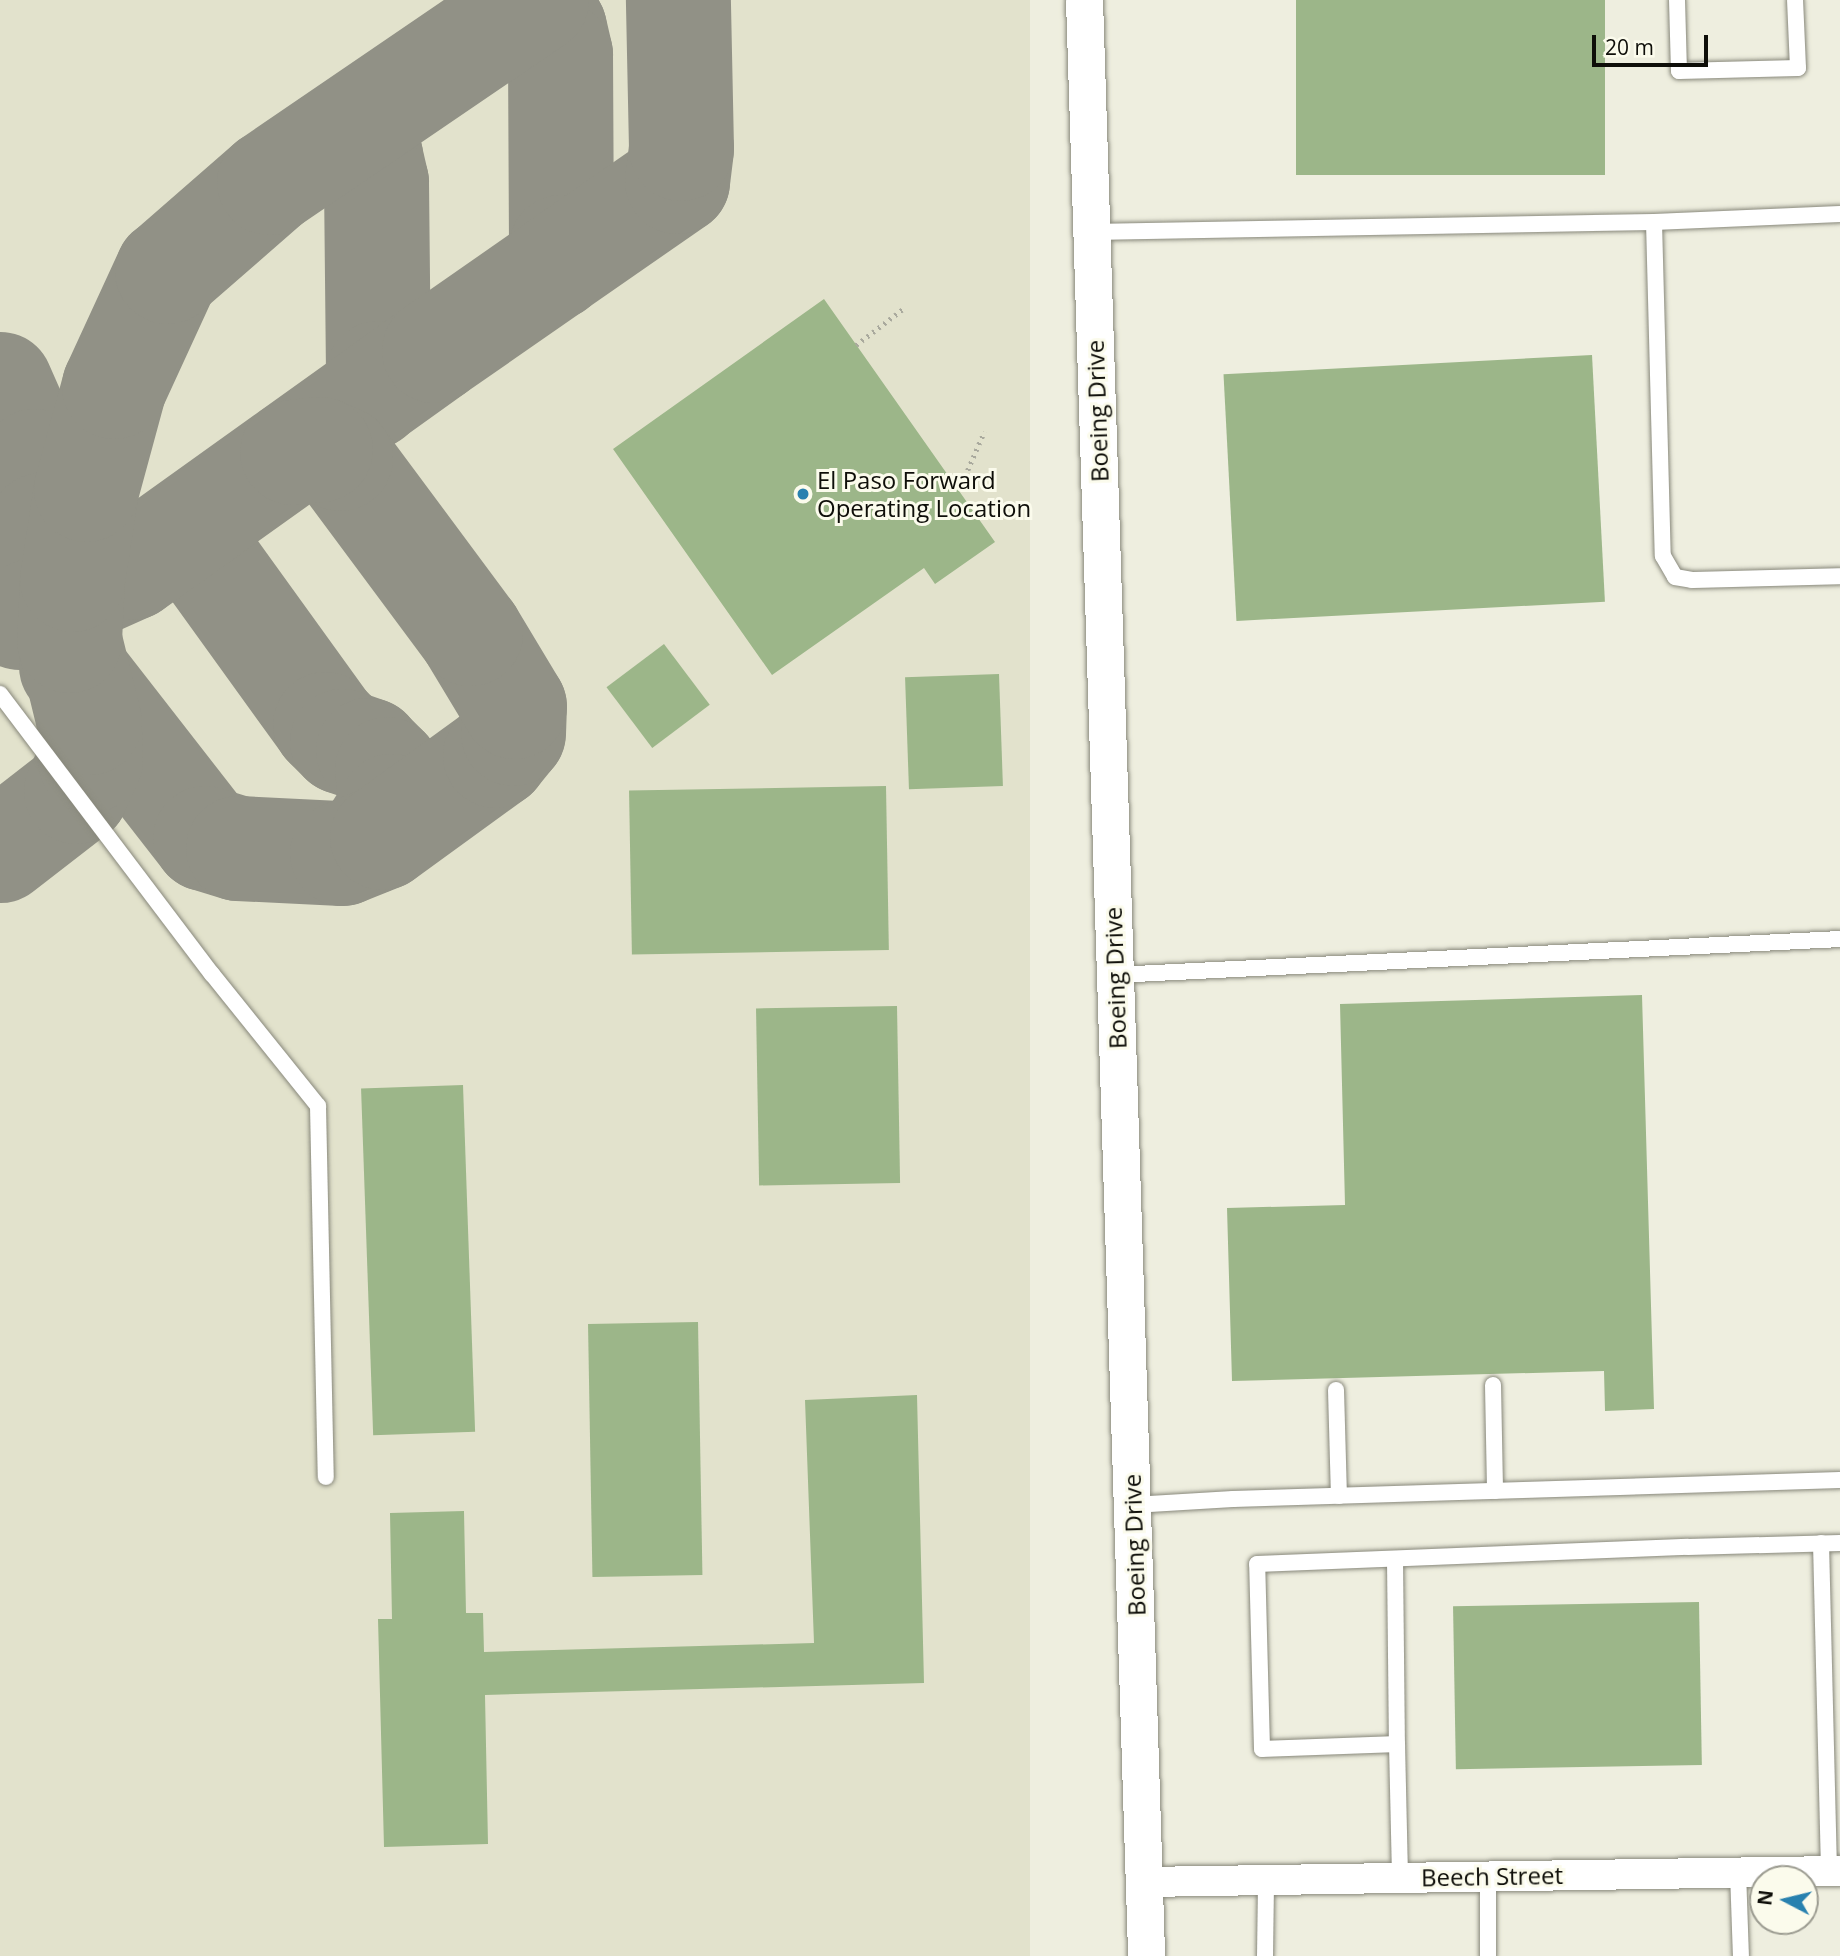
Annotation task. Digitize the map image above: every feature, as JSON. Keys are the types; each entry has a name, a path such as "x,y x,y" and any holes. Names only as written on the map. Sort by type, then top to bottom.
{"street":[{"name":"Boeing Drive","path":"1084,0 1146,1956"},
{"name":"Beech Street","path":"1144,1882 1834,1871"}],"lane":[{"path":"1676,0 1679,71 1798,68 1795,0"},
{"path":"1091,232 1654,222 1840,214"},
{"path":"1654,222 1663,556 1675,577 1692,580 1840,576"},
{"path":"0,694 212,974 318,1106 327,1477"},
{"path":"1115,975 1840,939"},
{"path":"1493,1385 1495,1491"},
{"path":"1336,1390 1339,1496"},
{"path":"1133,1506 1339,1496 1840,1480"},
{"path":"1821,1543 1834,1871"},
{"path":"1397,1744 1262,1749 1257,1564 1840,1543"},
{"path":"1395,1559 1400,1878"},
{"path":"1738,1872 1741,1956"},
{"path":"1488,1876 1488,1956"},
{"path":"1265,1956 1266,1880"}],"path":[{"path":"856,345 903,309"},
{"path":"956,487 962,483 984,432"}],"shaded area":[{"path":"0,0 1030,0 1030,1956 0,1956"}],"building":[{"path":"1296,0 1605,0 1605,175 1296,175"},
{"name":"El Paso Forward Operating Location","path":"824,299 995,542 935,584 924,568 772,675 613,449"},
{"path":"1592,355 1605,602 1236,621 1224,374"},
{"path":"664,644 710,705 652,748 606,687"},
{"path":"999,674 1003,786 909,789 905,677"},
{"path":"886,786 889,950 632,954 629,790"},
{"path":"1642,995 1654,1409 1605,1411 1604,1371 1232,1381 1227,1208 1345,1205 1340,1004"},
{"path":"897,1006 900,1183 759,1185 756,1008"},
{"path":"463,1085 475,1432 373,1435 361,1089"},
{"path":"698,1322 702,1575 592,1577 588,1324"},
{"path":"917,1395 924,1683 485,1695 488,1844 384,1847 378,1619 392,1619 390,1513 464,1511 466,1613 483,1613 484,1652 814,1643 805,1400"},
{"path":"1699,1602 1702,1765 1456,1769 1453,1606"}],"taxiway":[{"path":"0,850 76,791 90,760 89,722 69,640 72,579 86,489 114,386 167,271 269,182 536,0"},
{"path":"19,617 131,567 434,350 677,181 681,148 678,0"},
{"path":"517,13 540,15 554,28 560,54 561,247 554,267"},
{"path":"330,141 353,144 370,156 376,182 378,373 371,396"},
{"path":"0,384 34,461 41,525 30,579"},
{"path":"71,666 205,838 238,848 342,853 382,837 495,755 513,733 514,706 470,633 340,458 320,449 292,452"},
{"path":"161,546 185,543 204,556 325,724 342,741 368,750 387,769 391,806 368,842"}],"place":[{"name":"El Paso Forward Operating Location","path":"803,494"}]}
